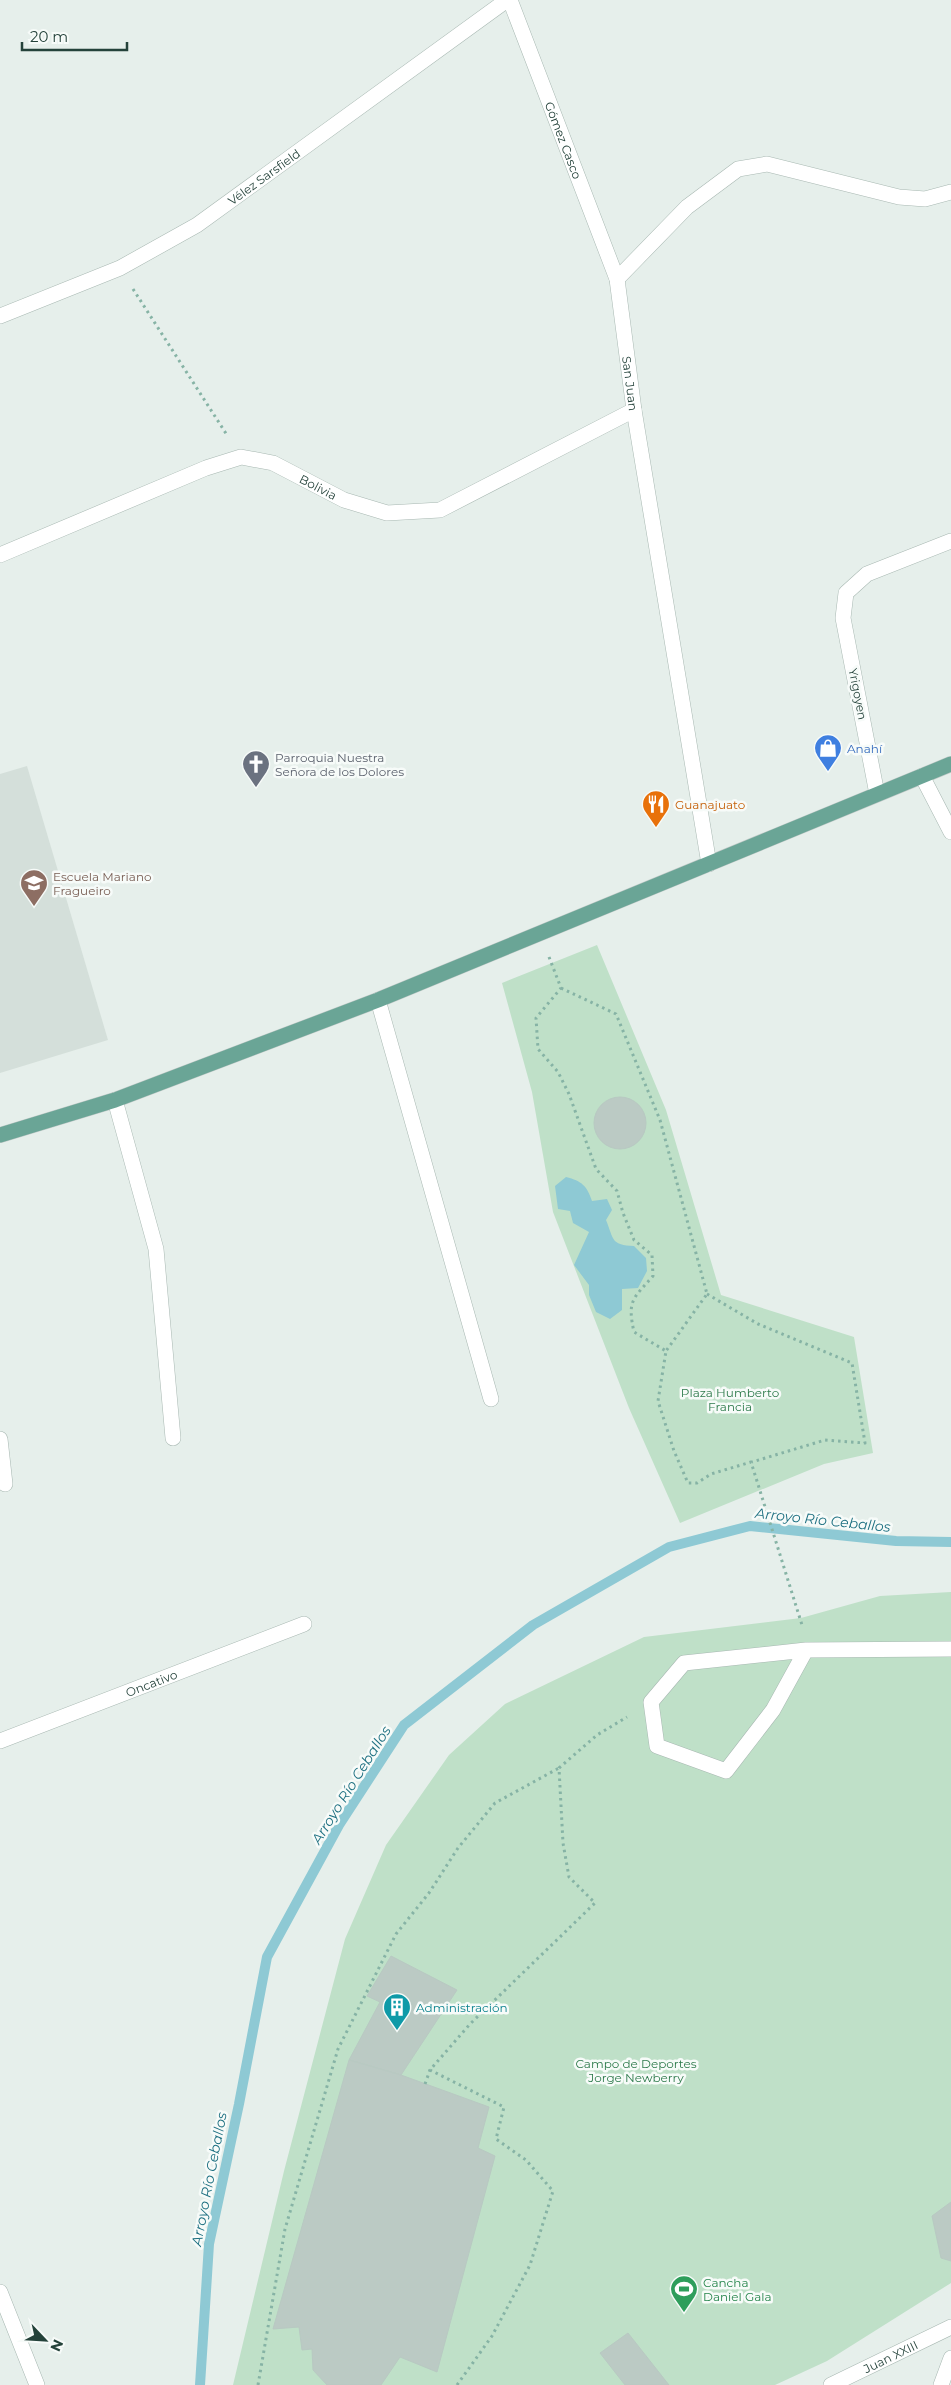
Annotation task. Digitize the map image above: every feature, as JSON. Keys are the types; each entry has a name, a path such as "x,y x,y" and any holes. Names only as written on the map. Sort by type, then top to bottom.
{"main road":[{"path":"0,1135 115,1100 378,1000 951,764"}],"street":[{"name":"Vélez Sarsfield","path":"0,316 120,268 197,225 508,0"},
{"name":"Gómez Casco","path":"508,0 617,280"},
{"path":"617,280 687,206 738,169 766,164 899,197 925,199 951,192"},
{"name":"San Juan","path":"617,280 634,410 709,864"},
{"name":"Bolivia","path":"0,555 206,468 241,457 273,463 344,500 387,513 440,510 634,410"},
{"name":"Yrigoyen","path":"877,794 843,618 846,593 867,574 951,541"},
{"path":"922,776 951,832"},
{"path":"378,1000 491,1399"},
{"path":"115,1100 156,1248 173,1438"},
{"path":"0,1439 5,1484"},
{"name":"Oncativo","path":"0,1741 304,1624"},
{"path":"806,1650 772,1710 726,1771 657,1746 651,1702 684,1663 806,1650 951,1649"},
{"path":"0,2292 37,2385"},
{"name":"Juan XXIII","path":"831,2385 951,2327"},
{"path":"941,2385 951,2358"}],"path":[{"path":"120,268 241,457"},
{"path":"542,932 561,988 616,1014 660,1120 706,1294 758,1324 852,1363 865,1443 825,1440 711,1474 697,1483 688,1483 674,1451 658,1402 666,1351 706,1294"},
{"path":"561,988 536,1018 538,1049 558,1072 589,1145 596,1169 617,1191 622,1213 634,1240 652,1255 653,1276 632,1300 631,1318 634,1332 666,1351"},
{"path":"751,1462 802,1618"},
{"path":"258,2385 285,2229 338,2049 396,1934 429,1893 458,1848 495,1803 559,1768 598,1735 651,1702"},
{"path":"425,2084 430,2070 470,2024 595,1903 569,1876 563,1843 559,1768"},
{"path":"430,2070 504,2107 496,2139 526,2160 553,2191 530,2265 492,2336 457,2385"}],"shaded area":[{"name":"Escuela Mariano Fragueiro","path":"27,766 108,1040 0,1073 0,774"}],"green space":[{"name":"Plaza Humberto Francia","path":"597,945 666,1110 721,1295 854,1337 873,1453 824,1464 680,1523 629,1408 553,1212 532,1092 502,983"},
{"name":"Campo de Deportes Jorge Newberry","path":"951,1592 951,2283 827,2361 775,2385 233,2385 284,2171 345,1939 386,1845 449,1755 505,1704 644,1637 801,1618 880,1596"}],"water":[{"path":"566,1177 576,1180 583,1185 592,1201 607,1199 612,1210 606,1220 612,1237 617,1243 634,1246 646,1258 647,1271 638,1288 622,1289 622,1310 610,1319 596,1312 589,1295 589,1285 574,1265 589,1232 573,1223 570,1211 558,1209 555,1186"}],"building":[{"path":"615,1097 625,1097 635,1101 642,1108 646,1123 642,1138 635,1145 625,1149 615,1149 605,1145 598,1138 594,1128 594,1118 598,1108 605,1101"},
{"name":"Administración","path":"391,1956 457,1990 401,2075 349,2060 380,2002 367,1996"},
{"path":"349,2060 401,2075 489,2107 478,2148 495,2156 437,2372 400,2357 381,2385 327,2385 313,2370 312,2349 302,2350 299,2327 273,2329"},
{"path":"951,2202 951,2261 941,2258 932,2216"},
{"path":"628,2333 669,2385 625,2385 600,2353"}],"waterway":[{"name":"Arroyo Río Ceballos","path":"200,2385 209,2244 239,2104 267,1957 339,1825 404,1725 533,1625 669,1547 750,1526 896,1541 951,1542"}],"place":[{"name":"Anahí","path":"828,772"},
{"name":"Parroquia Nuestra Señora de los Dolores","path":"256,788"},
{"name":"Guanajuato","path":"656,828"},
{"name":"Escuela Mariano Fragueiro","path":"34,907"},
{"name":"Administración","path":"397,2031"},
{"name":"Cancha Daniel Gala","path":"684,2313"}]}
